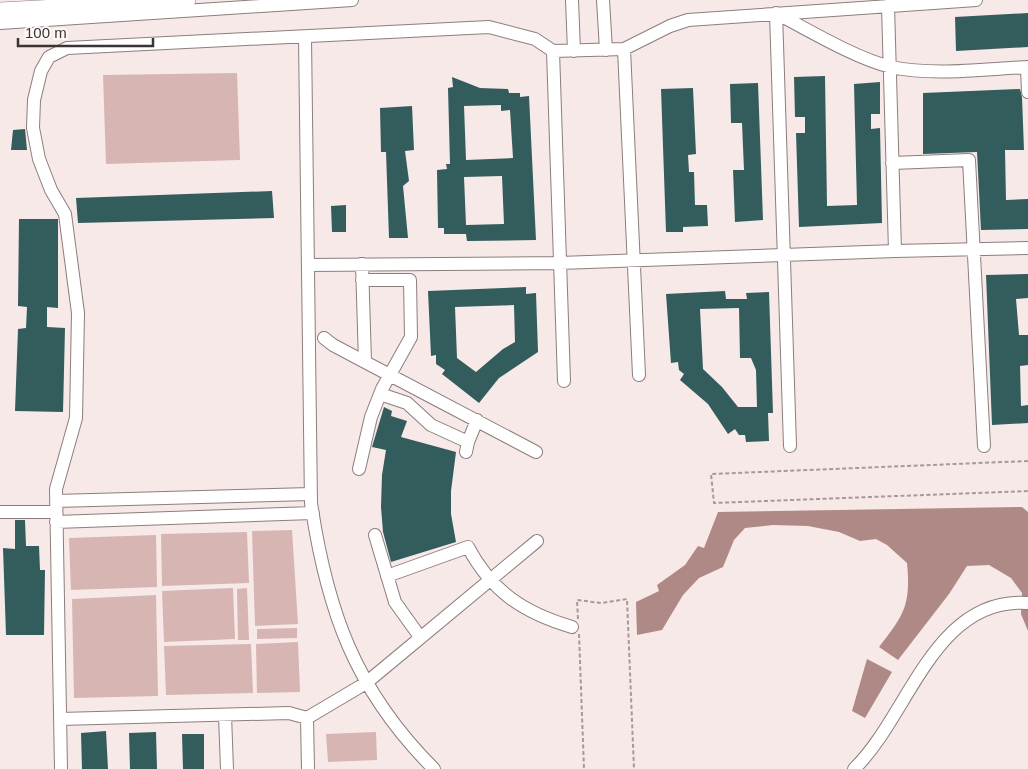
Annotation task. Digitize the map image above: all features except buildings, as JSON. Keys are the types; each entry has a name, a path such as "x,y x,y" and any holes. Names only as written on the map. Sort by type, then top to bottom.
{"main road":[{"path":"0,10 188,0"}],"street":[{"path":"0,23 352,0"},
{"path":"572,0 574,51"},
{"path":"603,0 606,50"},
{"path":"61,769 56,489 76,418 78,313 65,214 39,159 33,128 34,100 40,71 49,57 67,48 289,35 305,38 489,27 513,31 535,39 553,51 624,49 670,26 688,20 976,0"},
{"path":"888,6 895,251"},
{"path":"776,13 844,48 889,66 930,71 1028,68 1028,92"},
{"path":"776,13 790,446"},
{"path":"305,38 311,494 319,556 330,598 345,639 366,683 416,752 434,769"},
{"path":"624,49 639,375"},
{"path":"553,51 564,381"},
{"path":"892,163 969,160 984,446"},
{"path":"308,265 560,263 1028,248"},
{"path":"362,264 365,362"},
{"path":"358,469 370,417 380,394 411,337 410,280 362,280"},
{"path":"324,338 333,345 536,452"},
{"path":"380,394 407,403 431,425 467,447 477,420"},
{"path":"56,512 311,494"},
{"path":"0,512 313,513"},
{"path":"375,535 395,602 420,637"},
{"path":"60,719 289,713 307,718 366,683 488,579 537,541"},
{"path":"387,576 468,547 488,579 528,611 576,625"},
{"path":"854,769 889,726 914,681 949,636 974,614 1011,602 1028,603"},
{"path":"226,715 227,769"},
{"path":"307,718 308,769"}],"path":[{"path":"1028,462 711,474 714,503 1028,492"},
{"path":"584,769 576,625 577,600 601,603 627,599 634,769"}],"shaded area":[{"path":"237,73 240,160 106,164 103,75"},
{"path":"1022,507 1028,512 1028,631 1021,614 1022,593 1011,578 989,565 967,566 949,594 898,660 879,647 904,609 908,589 907,563 887,545 876,539 860,541 839,532 808,526 773,525 745,528 734,540 723,567 699,578 683,595 662,630 637,635 636,602 659,591 657,585 685,565 698,546 704,548 718,512"},
{"path":"292,530 298,624 255,626 252,531"},
{"path":"247,532 249,583 162,586 161,534"},
{"path":"156,535 157,587 71,590 69,538"},
{"path":"233,588 235,639 164,642 162,591"},
{"path":"247,588 249,640 238,640 237,589"},
{"path":"156,595 158,696 74,698 72,599"},
{"path":"297,628 297,638 257,639 257,629"},
{"path":"298,642 300,692 257,693 256,644"},
{"path":"251,644 253,693 166,695 164,646"},
{"path":"867,659 892,672 865,718 852,711"},
{"path":"376,732 377,760 328,762 326,734"}]}
